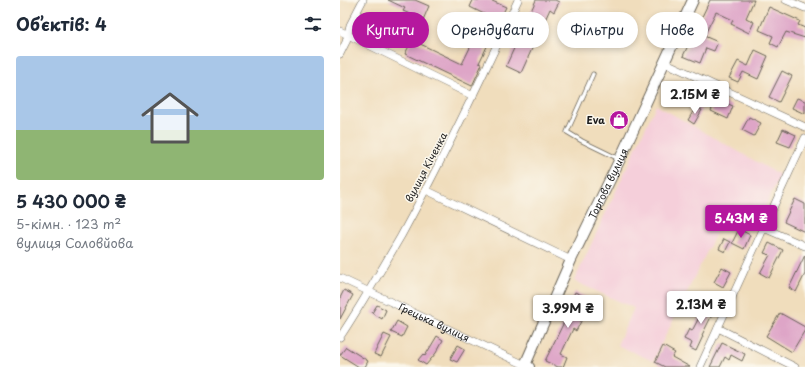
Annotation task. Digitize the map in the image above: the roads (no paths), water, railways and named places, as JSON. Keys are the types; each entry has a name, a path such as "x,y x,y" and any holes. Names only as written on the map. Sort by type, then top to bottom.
{"main road":[{"name":"Торгова вулиця","path":"526,366 572,260 693,0"}],"street":[{"path":"340,54 350,25 363,0"},
{"name":"вулиця Кіченка","path":"340,337 369,292 426,190 473,96 518,0"},
{"path":"786,0 805,8"},
{"path":"340,31 473,96"},
{"path":"664,62 805,127"},
{"path":"700,367 805,138"},
{"path":"426,190 572,260"},
{"path":"764,228 805,246"},
{"name":"Грецька вулиця","path":"340,278 526,366"},
{"path":"718,328 795,367"}],"lane":[{"path":"593,74 567,132 582,141 620,159"}],"place":[{"name":"Eva","path":"619,120"}]}
